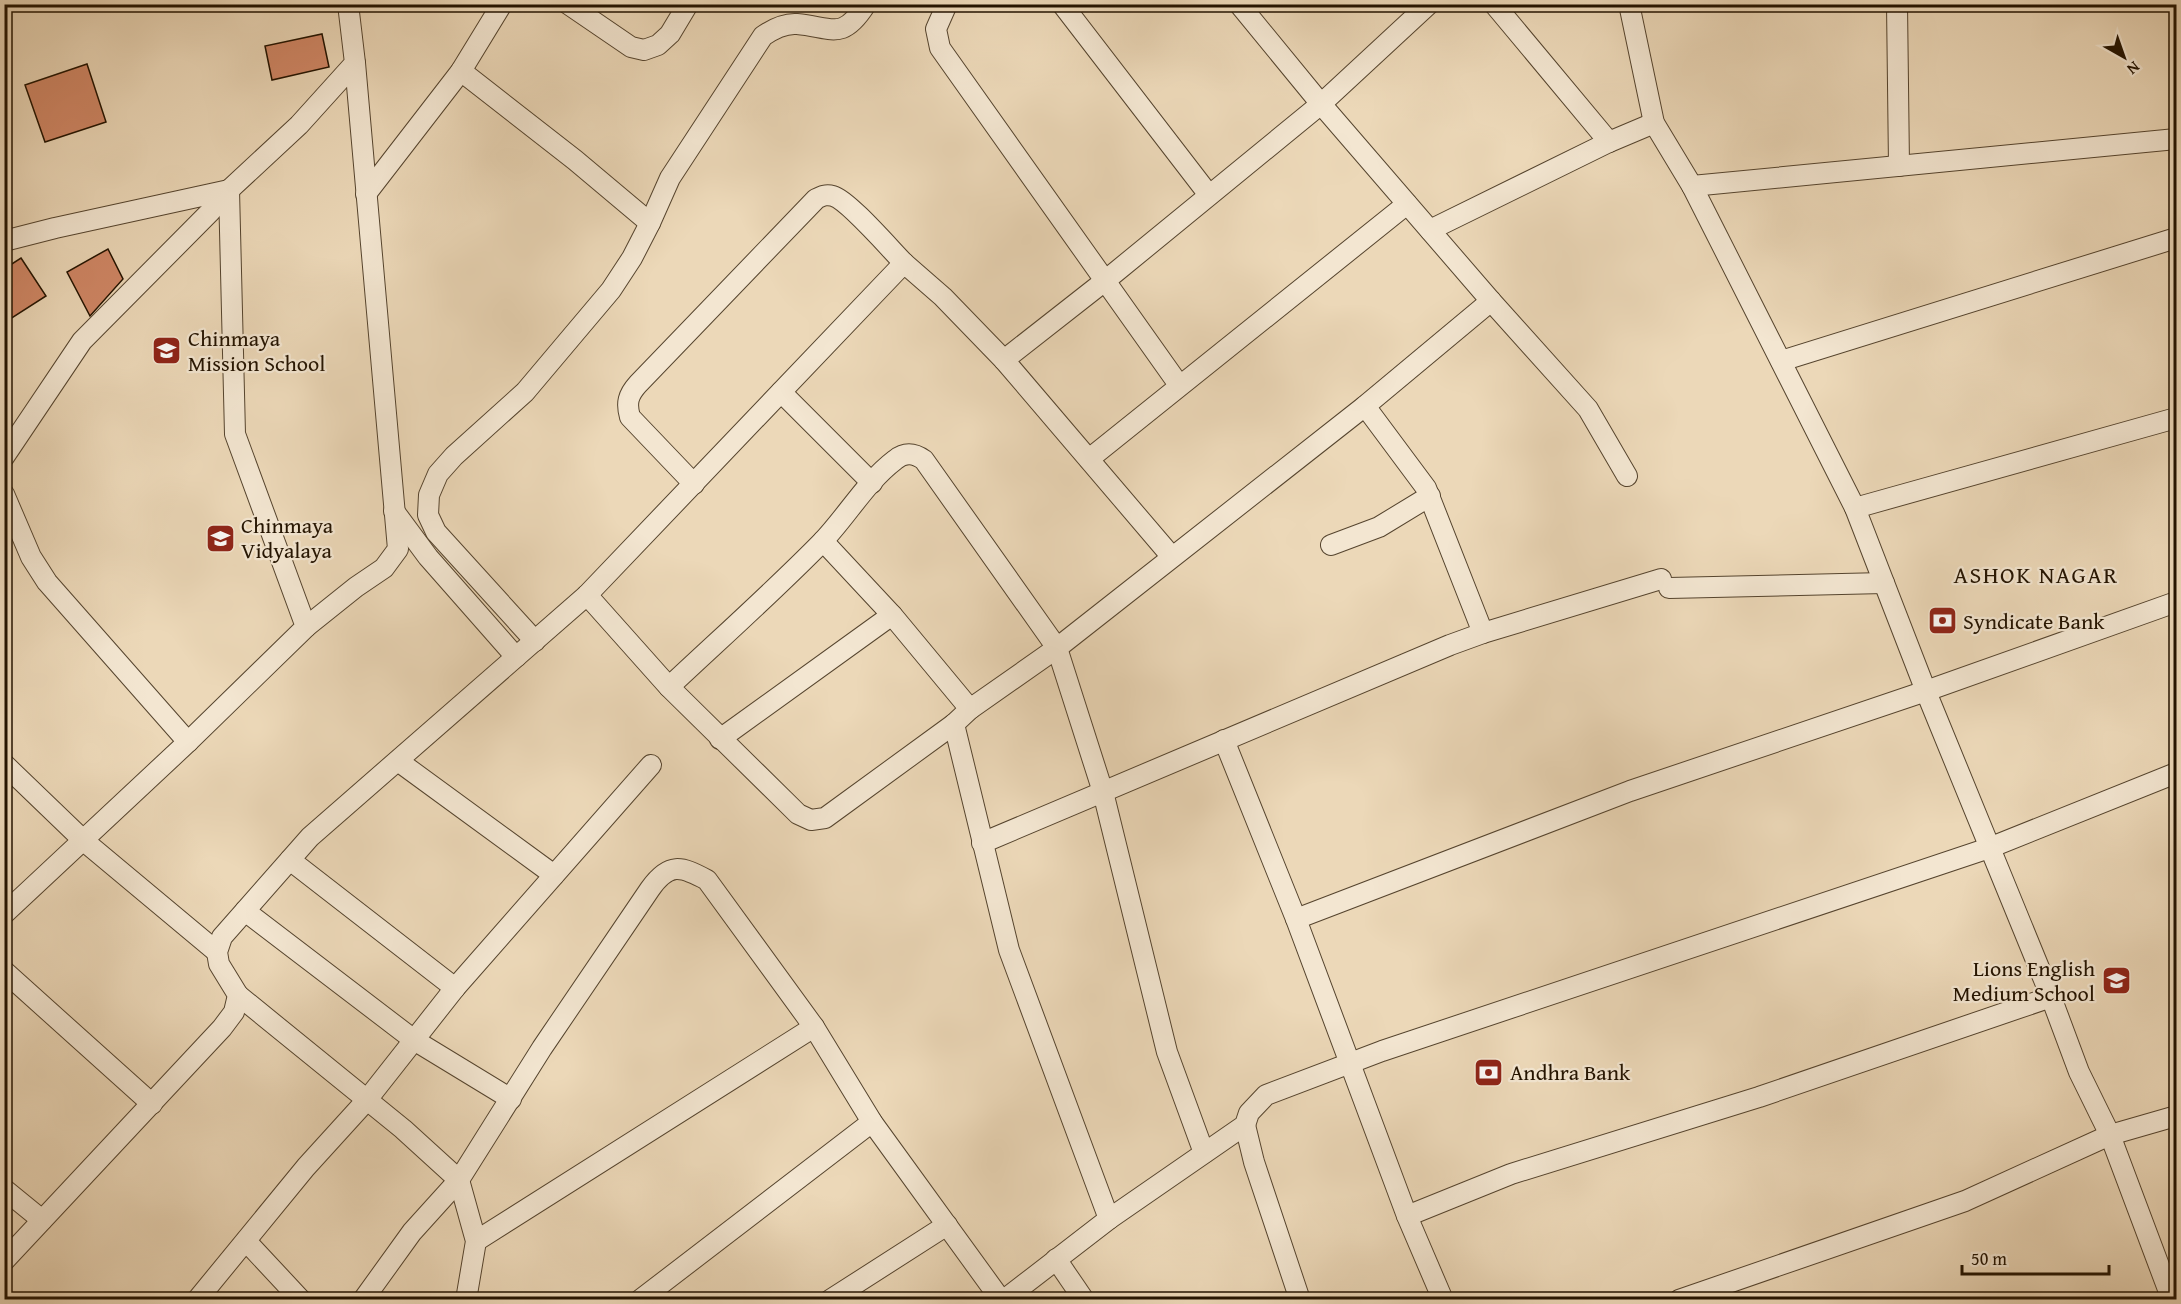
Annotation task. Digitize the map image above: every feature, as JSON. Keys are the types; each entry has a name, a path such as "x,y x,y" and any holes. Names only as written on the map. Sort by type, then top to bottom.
{"street":[{"path":"4,914 84,841 306,627 384,568 398,549 348,4"},
{"path":"366,194 461,71 502,4"},
{"path":"568,4 631,47 644,50 658,45 670,34 688,4"},
{"path":"535,641 436,532 428,515 429,495 438,474 454,456 525,392 611,290 632,258 670,178 763,36 776,27 796,23 822,30 838,29 853,22 866,4"},
{"path":"947,4 936,29 940,48 1179,385"},
{"path":"1062,4 1209,195"},
{"path":"1239,4 1407,204 1588,409 1627,476"},
{"path":"1004,360 1106,280 1321,104 1429,4"},
{"path":"1494,4 1609,142"},
{"path":"1629,4 1654,123 1692,186 1856,508 1926,691 2051,997 2079,1072 2110,1135 2172,1299"},
{"path":"1897,4 1899,166"},
{"path":"4,457 82,341 229,190 299,125 355,63"},
{"path":"461,71 575,160 650,223"},
{"path":"1430,230 1609,142 1654,123"},
{"path":"1692,186 2176,139"},
{"path":"4,241 229,190"},
{"path":"229,190 236,434 306,627"},
{"path":"694,484 630,417 627,406 629,394 816,199 826,195 836,196 904,263 943,297 1004,360 1172,557"},
{"path":"1089,459 1407,204"},
{"path":"1781,361 2176,238"},
{"path":"466,1299 476,1241 459,1180 403,1129 238,995 219,964 217,952 222,937 310,837 587,596 904,263"},
{"path":"587,596 669,687 798,814 811,820 825,818 954,724 970,709 1057,648 1365,406 1491,301"},
{"path":"781,392 872,483"},
{"path":"1365,406 1416,472 1430,496 1483,633"},
{"path":"1856,508 2176,418"},
{"path":"669,687 823,541 872,483 895,460 906,454 917,455 924,460 1057,648 1103,792 1167,1052 1204,1153"},
{"path":"4,494 31,557 46,582 188,742"},
{"path":"1331,545 1379,527 1430,496"},
{"path":"394,511 428,557 516,657"},
{"path":"823,541 892,615 970,709"},
{"path":"982,843 1483,633 1665,584 1884,583"},
{"path":"1296,919 1630,791 1926,691 2176,602"},
{"path":"720,739 892,615"},
{"path":"954,724 1009,950 1109,1219"},
{"path":"1224,740 1296,919 1407,1216 1443,1299"},
{"path":"398,761 554,875"},
{"path":"4,764 84,841 217,952"},
{"path":"197,1299 306,1167 366,1101 455,988 651,765"},
{"path":"1300,1299 1254,1162 1245,1125 1249,1113 1266,1095 1350,1063 1989,848 2176,773"},
{"path":"290,860 455,988"},
{"path":"363,1299 412,1232 459,1180 542,1048 655,881 677,868 685,869 707,880 814,1027 872,1122 947,1225 1006,1298 1109,1219 1245,1125"},
{"path":"245,911 414,1040 511,1099"},
{"path":"4,971 152,1104"},
{"path":"4,1261 222,1028 234,1012 238,995"},
{"path":"1407,1216 1511,1174 1759,1098 2051,997"},
{"path":"476,1241 814,1027"},
{"path":"1679,1299 1965,1201 2110,1135 2176,1116"},
{"path":"640,1299 872,1122"},
{"path":"4,1188 42,1221"},
{"path":"830,1299 947,1225"},
{"path":"246,1241 302,1299"},
{"path":"1052,1263 1084,1299"}],"building":[{"path":"322,34 329,67 272,80 265,46"},
{"path":"87,64 106,122 45,142 25,85"},
{"path":"108,249 123,279 90,316 67,272"},
{"path":"21,258 46,296 4,323 4,269"}],"place":[{"name":"Chinmaya Mission School","path":"167,351"},
{"name":"Chinmaya Vidyalaya","path":"220,538"},
{"name":"Syndicate Bank","path":"1942,621"},
{"name":"Lions English Medium School","path":"2116,981"},
{"name":"Andhra Bank","path":"1489,1072"}],"district":[{"name":"ASHOK NAGAR","path":"2036,574"}]}
